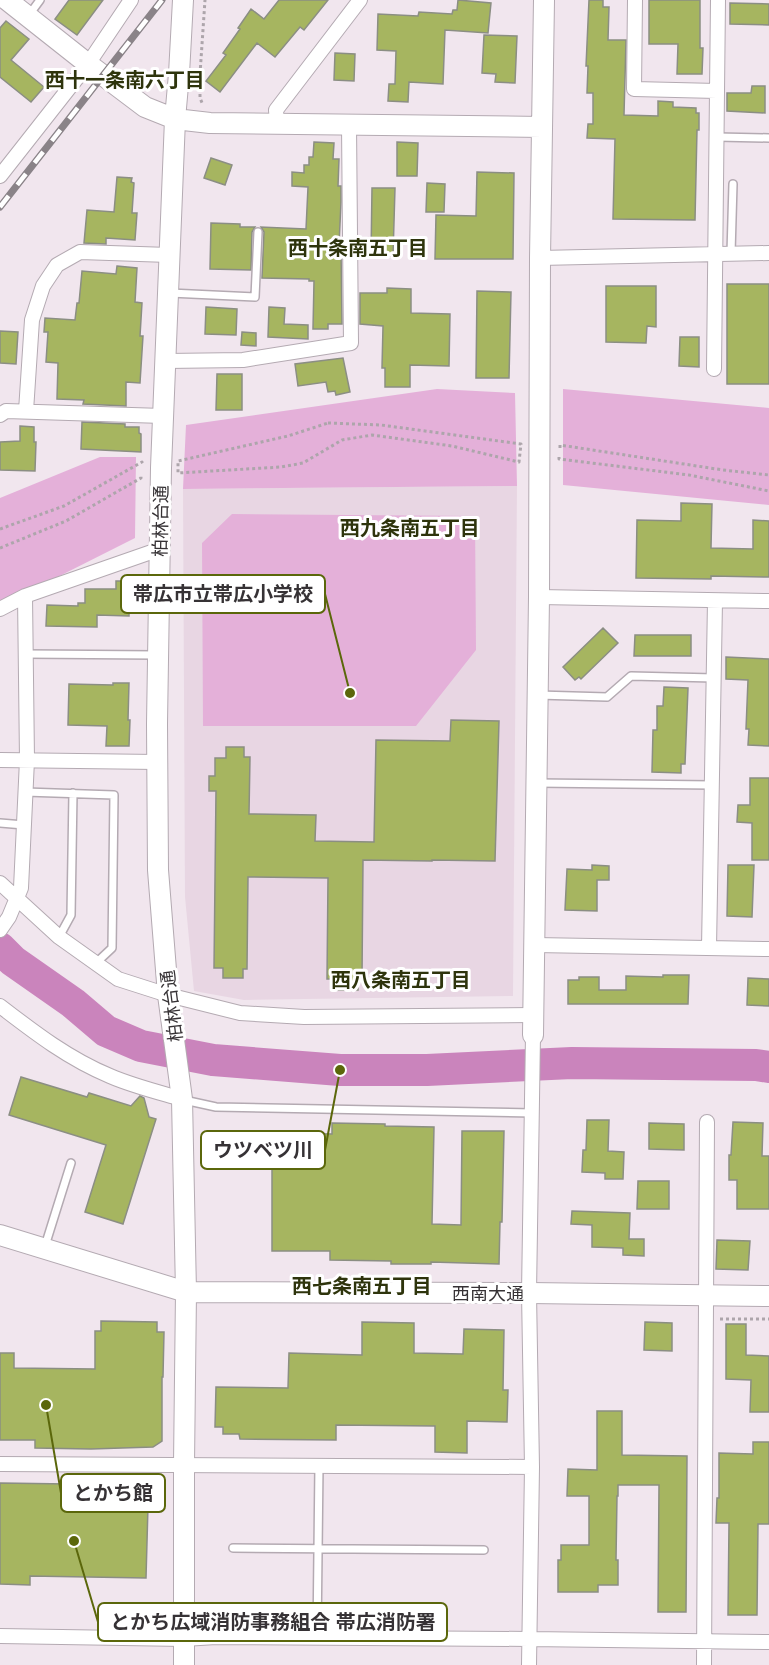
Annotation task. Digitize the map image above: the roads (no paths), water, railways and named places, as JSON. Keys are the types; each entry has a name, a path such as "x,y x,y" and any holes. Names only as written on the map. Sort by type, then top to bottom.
{"street":[{"path":"7,0 145,107 175,119 210,123 542,127"},
{"path":"0,176 88,64 131,0"},
{"name":"柏林台通","path":"183,0 175,119 163,416 157,762 158,870 170,1004 182,1099 186,1292 184,1665"},
{"path":"277,124 276,110 360,0"},
{"path":"529,1665 532,1467 529,1293 538,695 543,0"},
{"path":"635,0 634,89 717,91"},
{"path":"714,369 718,0"},
{"path":"166,361 243,360 351,343 349,125"},
{"path":"26,411 33,320 43,286 57,265 80,252 169,255"},
{"path":"540,258 769,253"},
{"path":"0,415 6,411 26,411 163,416"},
{"path":"0,609 25,596 160,549"},
{"path":"0,930 9,917 21,888 27,760 25,596"},
{"path":"539,597 769,602"},
{"path":"709,948 715,601"},
{"path":"0,760 157,762"},
{"path":"0,883 59,937 95,964 118,979 170,1004 240,1013 304,1017 533,1025"},
{"path":"535,945 769,949"},
{"path":"0,1006 42,1039 111,1077 182,1099"},
{"path":"704,1665 707,1122"},
{"name":"西南大通","path":"0,1235 186,1292 769,1296"},
{"path":"0,1464 532,1467"},
{"path":"0,1636 184,1639 216,1637 529,1638 769,1642"}],"lane":[{"path":"28,16 40,0"},
{"path":"717,138 769,138"},
{"path":"731,253 734,184"},
{"path":"168,293 255,297 258,232"},
{"path":"26,654 158,656"},
{"path":"538,695 607,697 631,676 714,678"},
{"path":"537,783 712,785"},
{"path":"25,792 114,795 112,948 95,964"},
{"path":"59,937 71,915 73,793"},
{"path":"0,823 24,825"},
{"path":"182,1099 216,1107 532,1113"},
{"path":"44,1248 71,1163"},
{"path":"317,1638 318,1465"},
{"path":"233,1548 484,1550"}],"waterway":[{"path":"0,948 13,961 73,1003 106,1031 141,1046 213,1060 340,1070 427,1070 572,1063 769,1067"}],"railway":[{"path":"0,207 162,0"}],"place":[{"name":"帯広市立帯広小学校","path":"350,693"},
{"name":"ウツベツ川","path":"340,1070"},
{"name":"とかち館","path":"46,1405"},
{"name":"とかち広域消防事務組合 帯広消防署","path":"74,1541"}],"district":[{"name":"西十一条南六丁目","path":"125,79"},
{"name":"西十条南五丁目","path":"358,247"},
{"name":"西九条南五丁目","path":"410,527"},
{"name":"西八条南五丁目","path":"401,979"},
{"name":"西七条南五丁目","path":"362,1285"}]}
